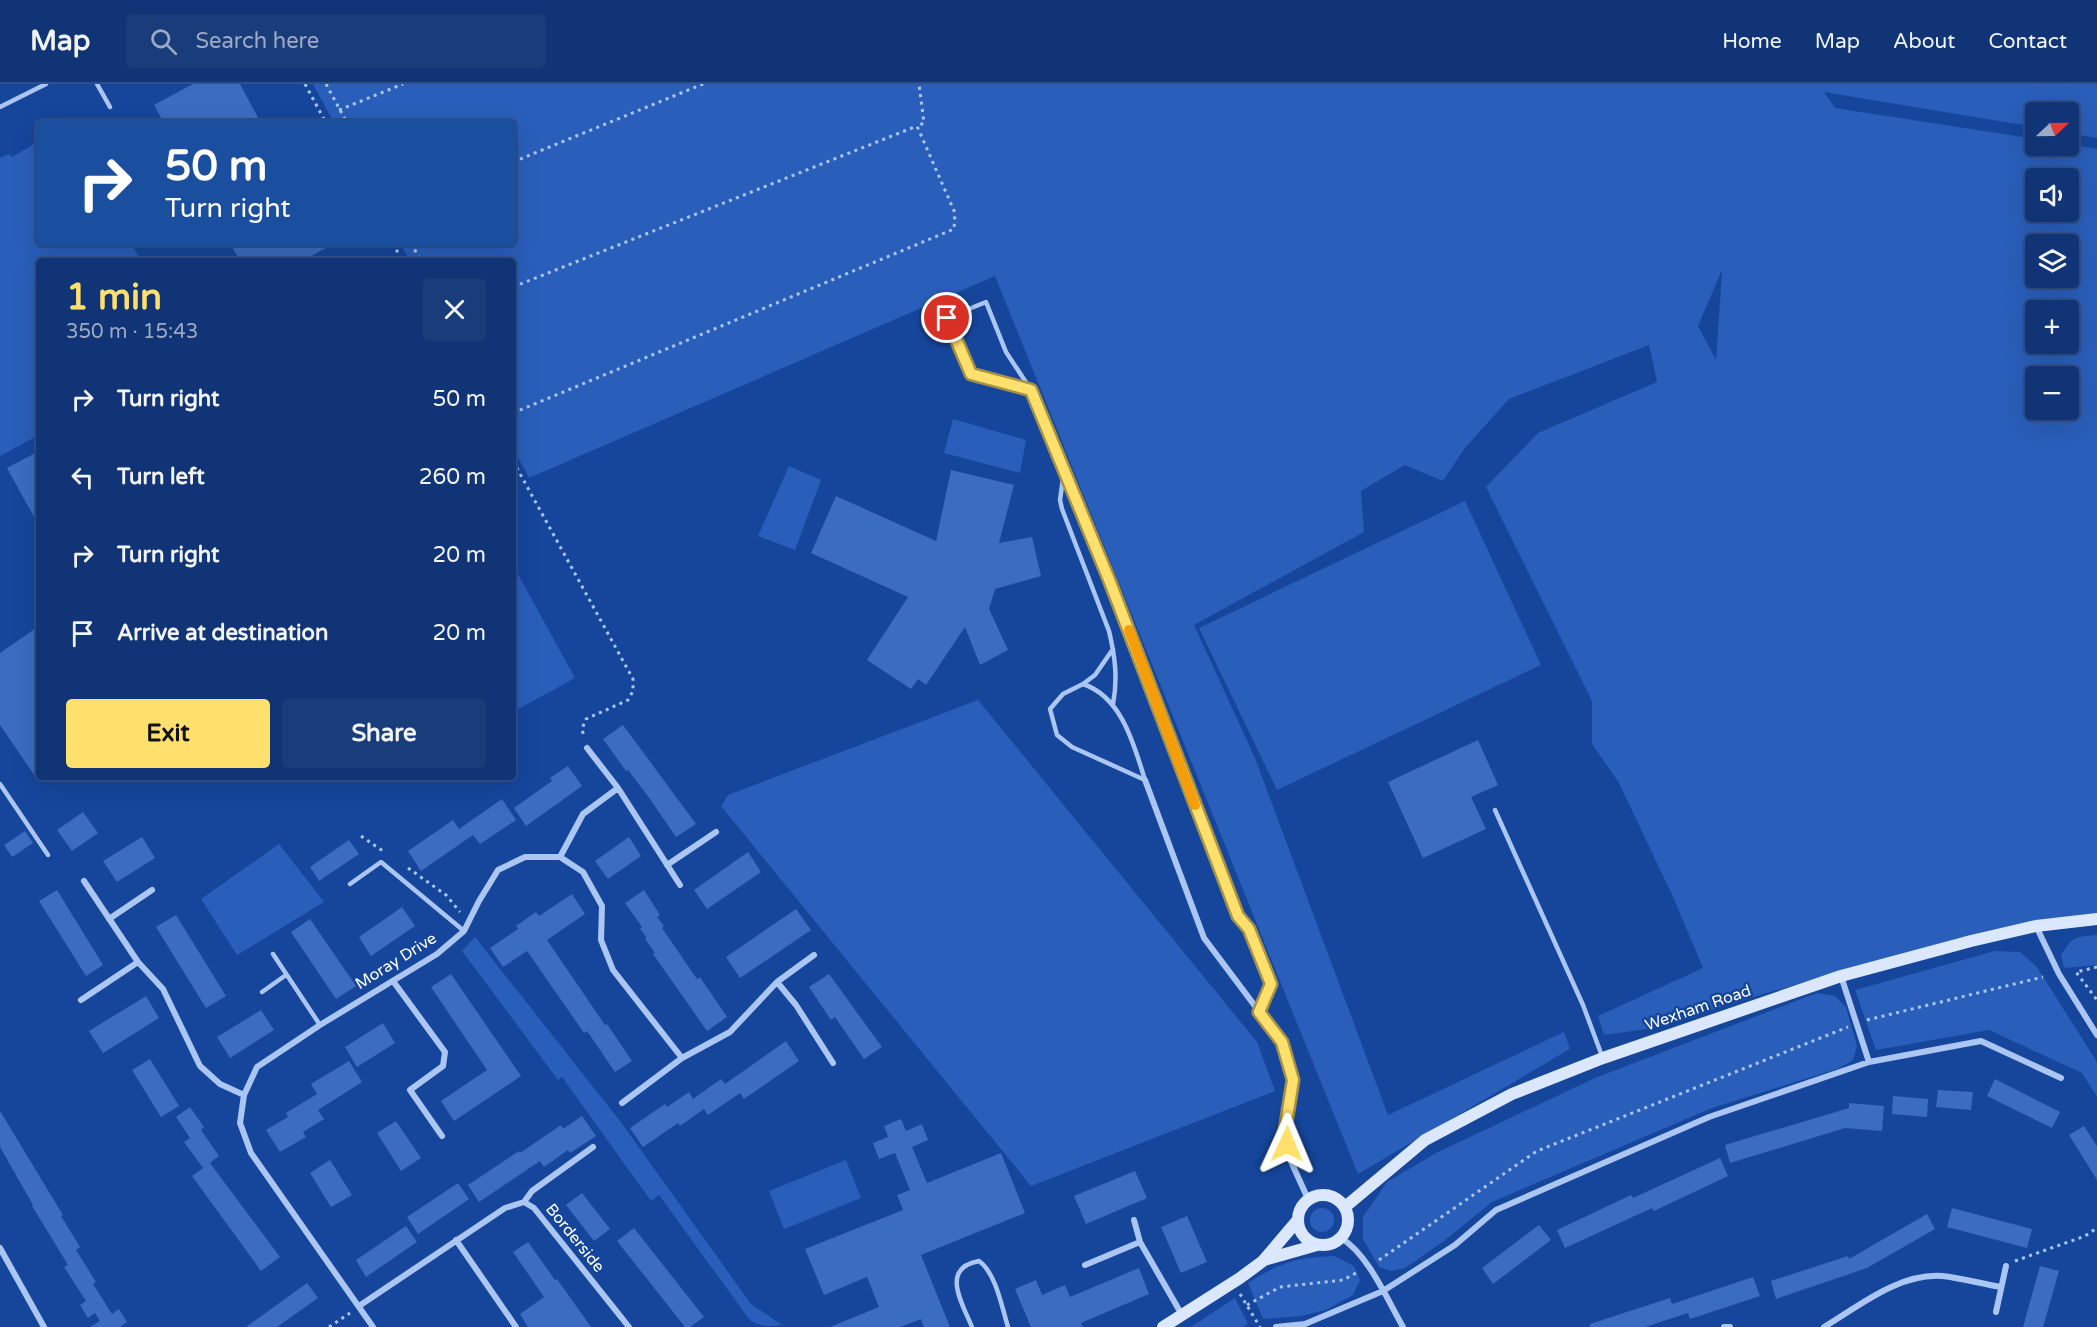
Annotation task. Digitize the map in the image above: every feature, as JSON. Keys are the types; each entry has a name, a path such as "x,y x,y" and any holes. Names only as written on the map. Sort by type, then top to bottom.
{"street":[{"path":"587,748 618,788 680,885"},
{"path":"1145,780 1204,938 1282,1042 1293,1080 1285,1130 1287,1148 1308,1199"},
{"path":"618,788 583,814 560,857 583,872 602,906 601,940 613,970 682,1058"},
{"path":"667,864 716,832"},
{"name":"Moray Drive","path":"359,1306 251,1153 240,1124 244,1095 257,1067 320,1025 437,954 464,931 498,870 525,857 560,857"},
{"path":"84,881 138,962 163,989 200,1065 220,1084 244,1095"},
{"path":"109,919 152,890"},
{"name":"Wexham Road","path":"1345,1207 1425,1140 1512,1094 1603,1058 1841,976 1971,940 2037,926 2097,919"},
{"path":"2037,926 2059,974 2097,1035"},
{"path":"622,1103 682,1058 730,1032 777,982 814,955"},
{"path":"81,1000 138,962"},
{"path":"1841,976 1869,1062"},
{"path":"393,981 445,1052 443,1066 410,1090 442,1136"},
{"path":"777,982 796,1005 833,1063"},
{"path":"1276,1327 1305,1324 1383,1292 1455,1245 1496,1210 1709,1117 1869,1062 1982,1041 2061,1078"},
{"path":"524,1202 532,1191 593,1147"},
{"path":"1263,1261 1317,1245 1334,1243 1341,1238 1348,1223 1345,1207 1332,1196 1324,1194 1308,1199 1298,1212 1297,1221 1303,1236 1317,1245"},
{"name":"Borderside","path":"359,1306 505,1208 524,1202 534,1208 629,1327"},
{"path":"1134,1220 1140,1242 1183,1316"},
{"path":"1163,1327 1183,1316 1263,1261 1297,1221"},
{"path":"1341,1238 1352,1245 1403,1327"},
{"path":"456,1240 516,1327"},
{"path":"1086,1265 1140,1242"},
{"path":"0,1248 44,1327"},
{"path":"1996,1312 2006,1266"},
{"path":"1824,1327 1893,1285 1921,1277 1941,1276 2001,1287"},
{"path":"359,1306 373,1327"},
{"path":"1724,1327 1730,1327"}],"lane":[{"path":"0,107 46,84"},
{"path":"98,84 110,107"},
{"path":"1031,390 971,374 947,318 986,302 1006,352 1031,390 1110,582 1238,916 1249,929 1271,984 1259,1012"},
{"path":"1064,470 1060,500 1062,509 1113,649 1116,687 1113,705"},
{"path":"1113,649 1095,675 1063,694 1050,709 1057,735 1072,747 1145,780"},
{"path":"1083,684 1094,688 1113,705 1132,740 1145,780"},
{"path":"0,784 48,855"},
{"path":"1495,810 1582,1005 1603,1058"},
{"path":"351,884 381,862 464,931"},
{"path":"273,954 320,1025"},
{"path":"262,992 286,975"},
{"path":"972,1327 959,1296 956,1281 959,1272 965,1266 979,1261 991,1274 1008,1327"}],"path":[{"path":"305,84 324,120"},
{"path":"326,84 344,120"},
{"path":"339,110 403,84"},
{"path":"516,161 703,84"},
{"path":"516,286 924,123 919,84"},
{"path":"516,412 954,229 955,213 917,126"},
{"path":"516,466 633,679 633,691 628,700 586,719 582,729 587,748"},
{"path":"2097,967 2076,972 2097,1000"},
{"path":"1865,1020 2043,977"},
{"path":"1379,1260 1537,1151 1851,1026"},
{"path":"2006,1266 2016,1260 2085,1236 2097,1228"},
{"path":"1247,1305 1280,1287 1343,1280 1356,1273"},
{"path":"1239,1293 1260,1327"},
{"path":"329,1327 359,1306"}],"shaded area":[{"path":"313,84 2097,84 2097,138 2079,135 2079,102 2025,102 2025,125 1824,92 1835,108 2025,137 2025,156 2079,156 2079,146 2097,149 2097,915 2060,919 1958,938 1654,1028 1604,1035 1598,1016 1703,968 1674,899 1619,783 1592,744 1592,701 1486,487 1538,433 1657,382 1649,345 1509,399 1464,449 1443,481 1405,465 1361,491 1364,532 1194,625 1255,758 1388,1115 1564,1032 1570,1049 1358,1174 995,276 529,478 516,454 516,258 408,258 402,246 516,246 516,120 332,120","holes":["1722,273 1716,360 1698,326"]},
{"path":"36,143 36,246 133,246 139,258 36,258 36,437 0,456 0,158 9,154 12,157"},
{"path":"953,419 1026,440 1020,473 944,453"},
{"path":"789,466 821,480 795,550 758,536"},
{"path":"1465,501 1541,665 1277,790 1199,628"},
{"path":"516,570 575,678 516,710"},
{"path":"978,700 1257,1042 1275,1091 1031,1186 721,806 728,795"},
{"path":"279,844 324,902 237,955 201,899"},
{"path":"2097,935 2097,965 2064,968 2061,955 2072,941 2079,937"},
{"path":"475,937 620,1121 751,1304 782,1325 765,1326 749,1319 659,1195 651,1201 562,1077 558,1080 462,951"},
{"path":"1995,951 2020,952 2037,967 2097,1062 2097,1097 2082,1073 1989,1030 1876,1050 1855,990"},
{"path":"1817,993 1835,996 1846,1007 1857,1046 1853,1060 1840,1068 1712,1108 1492,1202 1444,1241 1405,1268 1391,1271 1379,1267 1363,1239 1363,1217 1387,1182 1436,1153 1595,1078"},
{"path":"846,1160 861,1198 784,1229 769,1191"},
{"path":"1322,1208 1331,1211 1334,1220 1331,1229 1322,1232 1313,1229 1310,1220 1313,1211"},
{"path":"1334,1256 1354,1266 1360,1280 1353,1295 1326,1310 1301,1316 1263,1319 1248,1283 1289,1262"},
{"path":"1235,1298 1248,1324 1242,1327 1191,1327"}],"building":[{"path":"193,84 240,84 259,120 162,120 154,105"},
{"path":"232,246 330,246 308,258 238,258"},
{"path":"36,453 36,521 7,468"},
{"path":"951,470 1014,485 999,543 1032,537 1041,576 995,589 989,609 1008,650 980,665 965,627 926,685 918,679 911,689 867,660 908,597 811,553 836,496 936,541"},
{"path":"36,628 36,736 34,738 36,741 36,778 0,725 0,653"},
{"path":"623,725 696,824 676,837 650,799 603,739"},
{"path":"1478,740 1498,785 1471,797 1486,829 1423,858 1388,782"},
{"path":"568,766 582,786 526,826 514,808 552,781 550,778"},
{"path":"502,799 516,820 480,844 473,835 421,871 408,851 453,820 459,829"},
{"path":"83,812 98,833 72,851 57,830"},
{"path":"25,831 33,843 12,857 4,845"},
{"path":"142,837 155,858 117,882 103,861"},
{"path":"629,837 641,856 608,879 595,861"},
{"path":"349,840 359,854 319,881 310,867"},
{"path":"748,852 761,872 707,909 694,890"},
{"path":"57,890 103,965 86,976 39,901"},
{"path":"644,890 660,915 657,917 664,926 662,928 697,979 700,977 727,1017 707,1031 653,954 655,953 640,929 642,927 625,903"},
{"path":"572,894 585,914 547,940 632,1061 615,1072 587,1031 584,1033 527,951 503,967 490,948 518,929 516,926 536,912 539,916"},
{"path":"402,907 415,926 371,956 359,937"},
{"path":"796,909 811,930 740,978 726,957"},
{"path":"176,915 226,996 206,1008 156,927"},
{"path":"310,919 356,986 336,999 291,932"},
{"path":"451,974 521,1076 454,1121 441,1101 487,1070 431,987"},
{"path":"829,974 882,1047 864,1059 835,1017 831,1020 809,987"},
{"path":"146,996 159,1018 103,1053 89,1031"},
{"path":"261,1010 274,1030 230,1058 217,1037"},
{"path":"383,1023 395,1043 357,1067 345,1047"},
{"path":"786,1041 799,1061 744,1099 740,1093 708,1115 704,1109 680,1126 678,1123 643,1147 630,1128 665,1104 667,1107 689,1092 693,1099 721,1079 725,1084"},
{"path":"150,1059 179,1106 161,1117 132,1070"},
{"path":"349,1061 362,1082 318,1110 324,1119 303,1132 306,1137 280,1152 266,1130 288,1117 286,1113 317,1094 311,1084"},
{"path":"1995,1079 2060,1112 2052,1128 1987,1096"},
{"path":"1938,1090 1973,1092 1971,1110 1936,1107"},
{"path":"1893,1096 1928,1099 1927,1117 1892,1114"},
{"path":"1849,1103 1884,1106 1882,1131 1845,1128 1730,1163 1725,1145 1849,1108"},
{"path":"190,1107 204,1127 201,1130 219,1156 203,1168 184,1142 190,1138 176,1117"},
{"path":"0,1111 63,1215 61,1216 80,1247 76,1250 96,1282 93,1284 112,1314 119,1309 127,1322 120,1327 90,1327 100,1321 95,1313 88,1318 80,1305 86,1301 64,1267 68,1265 0,1147"},
{"path":"582,1116 596,1136 570,1153 568,1150 544,1167 540,1161 479,1202 468,1185 561,1125 563,1129"},
{"path":"901,1119 906,1131 922,1124 928,1140 912,1147 927,1183 1001,1153 1025,1213 921,1255 950,1327 924,1327 921,1319 900,1327 830,1327 879,1307 867,1277 824,1295 805,1249 903,1210 897,1195 910,1190 895,1153 879,1159 873,1143 888,1137 884,1126"},
{"path":"396,1121 421,1158 401,1171 377,1133"},
{"path":"2084,1126 2097,1146 2097,1180 2069,1135"},
{"path":"1720,1158 1728,1176 1654,1211 1652,1208 1565,1248 1557,1230 1631,1195 1633,1198"},
{"path":"330,1160 352,1195 331,1207 310,1173"},
{"path":"210,1163 280,1257 261,1271 192,1176"},
{"path":"1135,1171 1147,1198 1086,1224 1074,1196"},
{"path":"458,1183 469,1199 418,1234 407,1217"},
{"path":"582,1193 610,1229 594,1241 566,1205"},
{"path":"1952,1208 2032,1229 2027,1248 1947,1227"},
{"path":"1927,1214 1935,1229 1867,1268 1776,1299 1771,1281 1848,1256 1849,1259"},
{"path":"1187,1216 1207,1262 1181,1273 1161,1227"},
{"path":"1539,1225 1551,1240 1493,1284 1482,1268"},
{"path":"406,1226 417,1242 366,1277 356,1260"},
{"path":"634,1228 704,1317 690,1327 685,1327 617,1241"},
{"path":"528,1242 591,1327 528,1327 520,1314 544,1297 513,1252"},
{"path":"2040,1266 2059,1271 2043,1327 2023,1327"},
{"path":"1139,1268 1149,1294 1081,1323 1083,1327 1031,1327 1015,1289 1036,1280 1042,1295 1065,1285 1070,1297"},
{"path":"1753,1277 1760,1296 1690,1319 1688,1313 1645,1327 1590,1327 1590,1324 1670,1298 1672,1304"},
{"path":"307,1283 318,1298 277,1327 246,1327"}],"slow traffic":[{"path":"1129,630 1195,805"}],"route":[{"path":"947,318 971,374 1031,390 1110,582 1238,916 1249,929 1271,984 1259,1012 1282,1042 1293,1080 1285,1130 1287,1144"}]}
